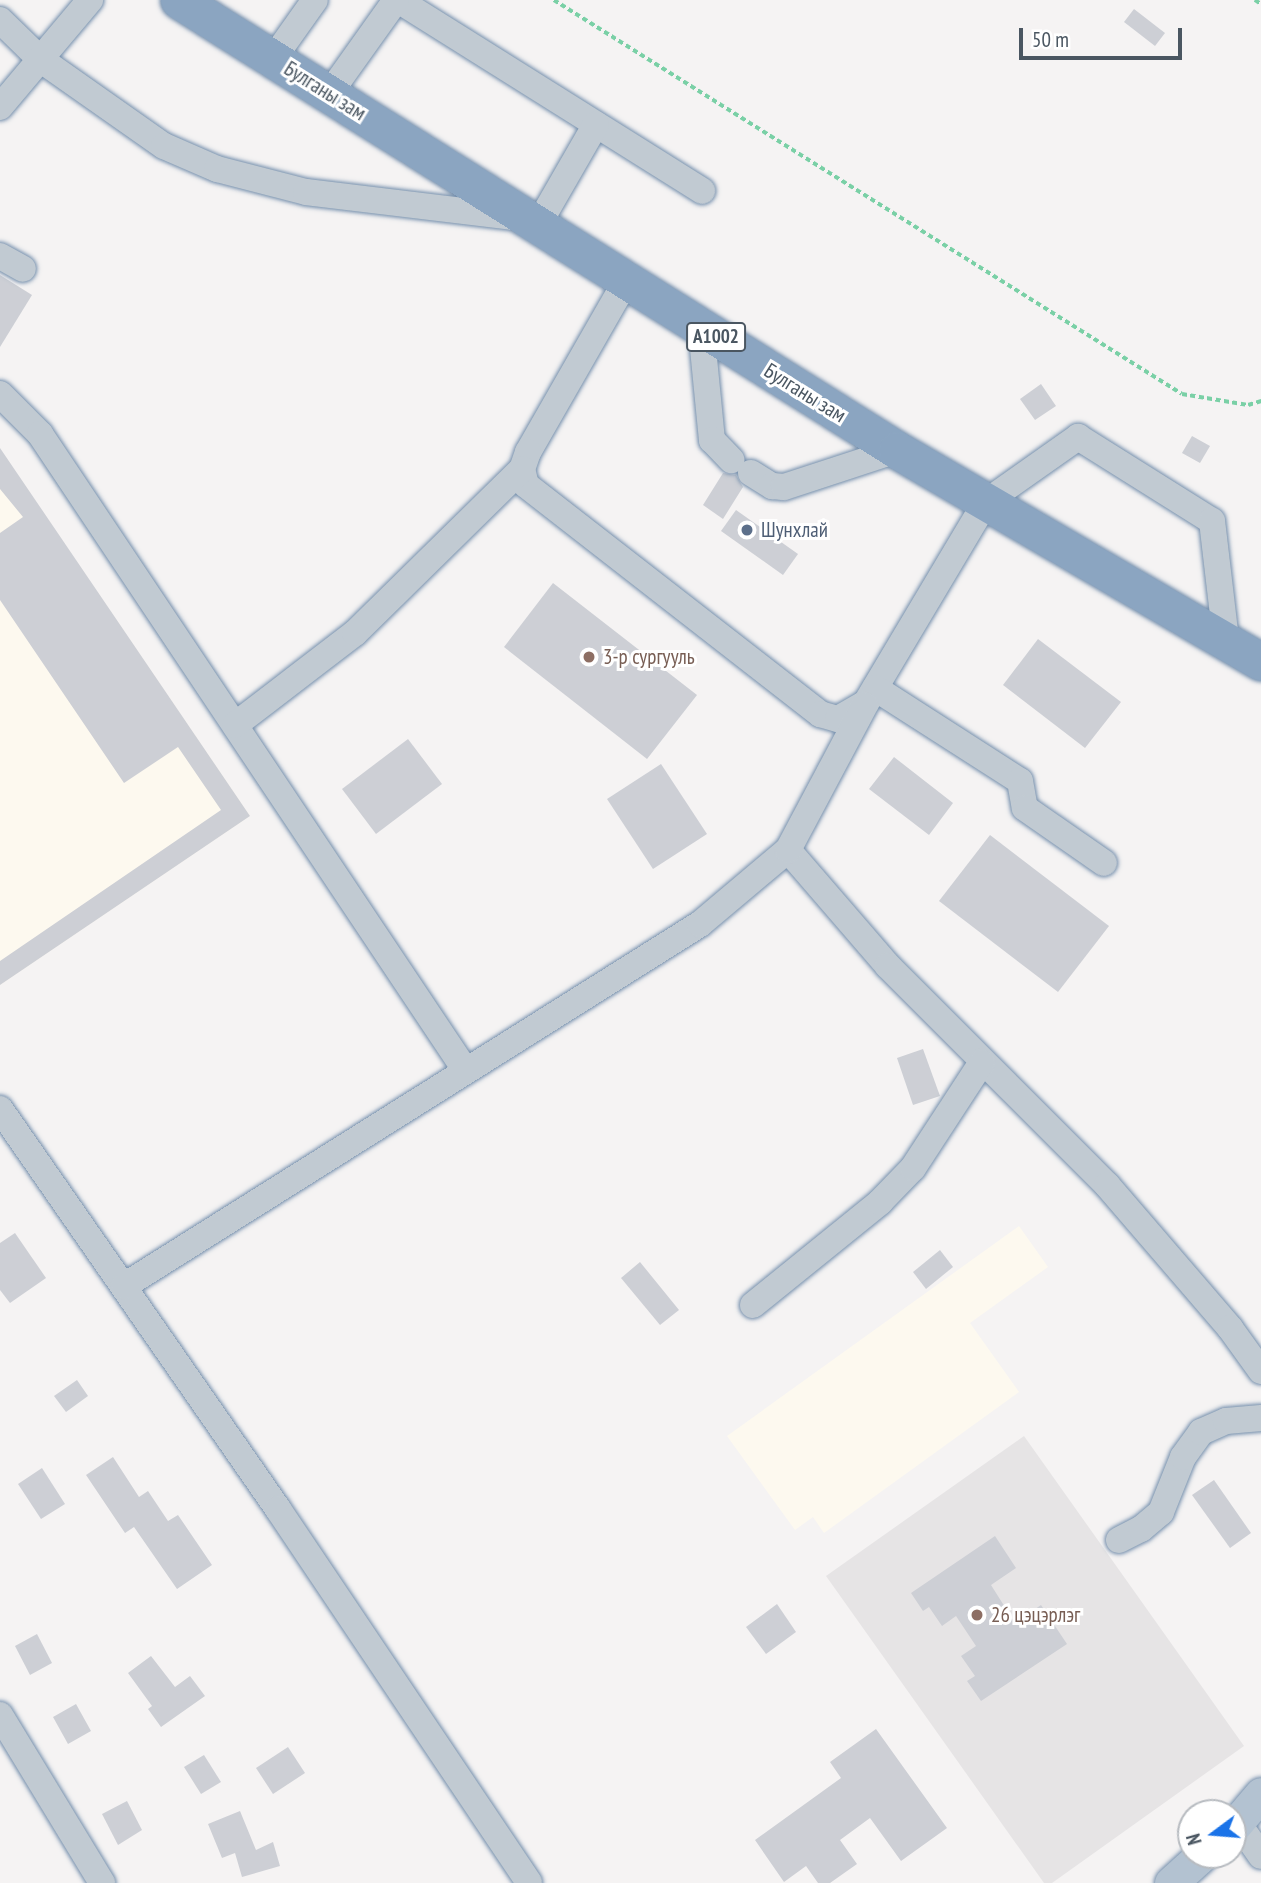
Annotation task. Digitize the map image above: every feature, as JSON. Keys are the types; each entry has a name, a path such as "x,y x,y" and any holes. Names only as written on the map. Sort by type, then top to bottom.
{"highway":[{"name":"Булганы зам","path":"179,0 897,450 1261,662"}],"main road":[{"path":"1247,1811 1261,1794"},
{"path":"1171,1883 1186,1869"}],"street":[{"path":"0,107 90,0"},
{"path":"273,59 315,0"},
{"path":"329,94 397,0 702,191"},
{"path":"0,20 40,59 164,146 216,169 306,192 533,222 596,124"},
{"path":"0,256 23,270"},
{"path":"235,725 355,633 522,469 626,281"},
{"path":"701,328 712,440 741,467 772,486 783,487 897,450"},
{"path":"0,394 40,434 466,1071"},
{"path":"124,1286 700,924 788,850 871,696 986,502 1078,437 1212,521 1226,641"},
{"path":"522,469 526,485 541,500 820,714 838,719 871,696"},
{"path":"871,696 1020,780 1025,808 1104,863"},
{"path":"788,850 888,965 1107,1185 1230,1328 1261,1371"},
{"path":"753,1305 880,1202 913,1168 982,1062"},
{"path":"0,1108 529,1883"},
{"path":"1119,1540 1141,1529 1161,1512 1183,1457 1201,1432 1226,1422 1261,1418"},
{"path":"0,1715 102,1883"},
{"path":"1247,1839 1261,1856"}],"path":[{"path":"554,0 1182,394 1248,405 1261,401"},
{"path":"1255,0 1261,4"}],"shaded area":[{"path":"0,449 250,816 0,985"},
{"path":"1019,1226 1048,1267 970,1323 1019,1392 824,1533 813,1517 795,1530 727,1436"},
{"path":"1024,1436 1244,1746 1052,1883 1044,1883 826,1576"}],"building":[{"path":"1134,9 1165,33 1155,46 1124,22"},
{"path":"0,275 32,295 0,347"},
{"path":"1041,384 1056,406 1035,420 1020,399"},
{"path":"1192,436 1210,446 1200,463 1182,453"},
{"path":"0,448 250,816 0,985 0,961 221,810 178,747 124,783 0,600 0,533 23,517 0,489"},
{"path":"723,473 736,475 743,487 723,519 703,505"},
{"path":"736,510 798,554 783,575 721,531"},
{"path":"553,583 697,695 647,759 504,647"},
{"path":"1038,639 1121,702 1085,748 1003,685"},
{"path":"408,739 442,784 376,834 342,789"},
{"path":"894,757 953,803 929,835 869,789"},
{"path":"661,764 707,834 653,869 607,799"},
{"path":"990,835 1109,926 1058,992 939,901"},
{"path":"923,1049 940,1096 913,1105 897,1058"},
{"path":"15,1233 46,1278 10,1303 0,1290 0,1243"},
{"path":"940,1250 953,1267 926,1289 913,1272"},
{"path":"640,1262 679,1310 660,1325 621,1278"},
{"path":"77,1380 88,1396 66,1412 54,1396"},
{"path":"113,1457 139,1497 148,1491 168,1521 178,1515 212,1565 177,1589 134,1527 125,1533 86,1475"},
{"path":"42,1468 65,1504 41,1519 18,1484"},
{"path":"1214,1480 1251,1533 1230,1548 1192,1495"},
{"path":"995,1536 1016,1568 991,1585 1015,1623 1041,1605 1067,1644 981,1701 967,1681 975,1676 961,1656 976,1646 956,1616 942,1626 929,1607 923,1611 911,1593"},
{"path":"777,1604 796,1632 766,1654 746,1627"},
{"path":"37,1634 52,1663 30,1675 15,1646"},
{"path":"151,1656 175,1687 190,1676 205,1696 161,1727 148,1709 152,1706 128,1673"},
{"path":"76,1704 91,1731 68,1744 53,1717"},
{"path":"876,1729 947,1828 901,1861 870,1818 840,1840 857,1864 830,1883 818,1883 806,1866 784,1882 755,1840 841,1778 830,1762"},
{"path":"288,1747 305,1773 273,1794 256,1768"},
{"path":"204,1755 221,1782 201,1794 184,1767"},
{"path":"127,1801 142,1830 118,1845 102,1814"},
{"path":"240,1811 256,1850 273,1842 280,1866 242,1877 235,1853 222,1858 208,1824"}],"place":[{"name":"Шунхлай","path":"747,530"},
{"name":"3-р сургууль","path":"589,657"},
{"name":"26 цэцэрлэг","path":"977,1615"}]}
